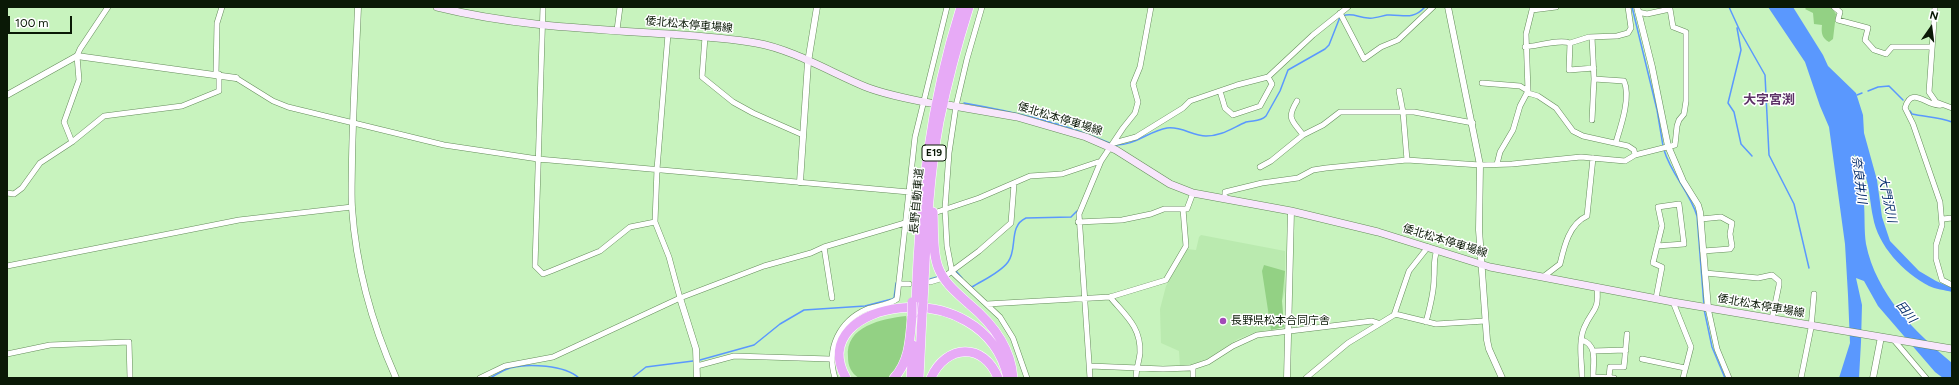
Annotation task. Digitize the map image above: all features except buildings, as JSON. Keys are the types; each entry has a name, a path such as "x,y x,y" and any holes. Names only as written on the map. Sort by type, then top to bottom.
{"highway":[{"name":"長野自動車道","path":"917,303 919,231 923,185 932,122 944,67 961,7"},
{"name":"長野自動車道","path":"911,378 917,303 939,123 951,69 968,7"},
{"path":"939,123 934,209 934,247 936,261 949,285 988,320 998,334 1009,358 1013,378"},
{"path":"846,378 841,365 840,352 844,339 852,327 865,318 880,311 913,306 946,312 964,320 978,329 996,348 1008,378"},
{"path":"853,378 848,371 845,360 847,344 852,335 860,327 873,319 890,313 908,311 929,312 945,316 969,328 992,350 999,364 1003,378"},
{"name":"長野自動車道","path":"916,316 919,378"},
{"path":"894,378 903,366 916,316"},
{"path":"931,378 938,366 947,357 957,352 969,352 980,355 986,359 998,378"}],"main road":[{"name":"倭北松本停車場線","path":"437,7 480,17 543,25 704,37 758,43 784,51 891,96 926,102"},
{"name":"倭北松本停車場線","path":"948,105 1001,114 1040,123 1112,145 1161,180 1193,193 1291,211 1378,232 1483,265 1673,302 1949,349"}],"street":[{"path":"72,142 64,122 79,80 77,56 80,49 108,7"},
{"path":"7,193 14,194 22,188 40,163 72,142 104,116 182,106 219,91 217,74 217,23 222,7"},
{"path":"358,7 353,122 352,207 358,258 369,305 383,348 396,378"},
{"path":"543,7 534,256 535,266 544,274 600,251 630,227 655,222"},
{"path":"617,30 620,7"},
{"path":"800,182 808,62 817,7"},
{"path":"834,378 830,359 835,338 842,328 866,310 895,301 899,292 904,224 915,137 926,102 948,7"},
{"path":"982,7 967,59 956,106 949,153 945,209 950,273 1000,317 1013,338 1027,378"},
{"path":"1090,378 1078,222 1079,214 1101,161 1135,113 1138,102 1134,84 1140,67 1148,26 1148,15 1151,7"},
{"path":"1112,145 1136,137 1183,108 1190,101 1268,77 1313,35 1348,7"},
{"path":"1340,12 1364,59 1381,47 1398,40 1433,7"},
{"path":"1448,7 1473,123 1480,165 1479,230 1483,265 1485,321 1488,345 1502,378"},
{"path":"1497,164 1500,152 1513,130 1520,106 1528,92 1526,34 1532,8 1556,7"},
{"path":"1526,47 1543,46 1563,41 1570,43 1592,37 1617,36 1628,33 1631,28 1628,7"},
{"path":"1834,7 1840,12 1838,20 1868,28 1865,40 1874,50 1886,54 1892,47 1931,47"},
{"path":"1935,7 1929,92 1936,102 1952,108"},
{"path":"1225,198 1225,192 1262,183 1298,178 1313,170 1407,160 1480,165 1568,157 1625,161 1635,155 1675,145 1677,126 1679,120 1684,114 1686,101 1686,32 1673,27 1670,9 1646,14 1637,10"},
{"path":"1637,10 1652,68 1665,147 1698,205 1701,219 1705,273 1705,307 1715,343 1729,378"},
{"path":"668,34 657,169 655,222 669,257 694,341 697,378"},
{"path":"704,37 702,77 733,102 753,113 803,135"},
{"path":"1592,37 1594,68 1592,120"},
{"path":"1570,43 1569,70 1594,68"},
{"path":"7,95 77,56 217,74 236,78 273,101 283,105 444,144 538,159 908,192"},
{"path":"1220,91 1225,108 1233,115 1260,106 1272,84 1268,77"},
{"path":"1594,80 1624,81 1627,87 1624,113 1616,142"},
{"path":"1482,83 1520,86 1556,108 1573,131 1578,134 1628,146 1634,150 1635,155"},
{"path":"1399,91 1403,112 1407,160"},
{"path":"1941,105 1937,106 1918,97 1913,97 1908,100 1905,108 1915,130 1928,172 1937,191 1943,218 1936,245 1936,259 1942,280 1952,285"},
{"path":"1296,101 1290,112 1290,116 1303,135"},
{"path":"1260,167 1271,161 1303,135 1323,125 1340,112 1414,112 1473,123"},
{"path":"1543,277 1560,264 1562,253 1571,230 1582,218 1587,216 1593,158"},
{"path":"937,212 1014,184 1030,176 1062,174 1101,161"},
{"path":"950,273 1011,223 1014,184"},
{"path":"1078,222 1122,220 1151,214 1164,209 1188,208 1193,193"},
{"path":"1656,298 1662,267 1653,264 1657,246 1662,226 1658,207 1679,204 1684,244 1657,246"},
{"path":"7,266 239,220 352,207"},
{"path":"987,304 1110,297 1166,280 1186,246 1183,209"},
{"path":"1287,378 1291,211"},
{"path":"1701,219 1720,217 1732,223 1730,234 1732,246 1730,249 1703,251"},
{"path":"1943,218 1952,218"},
{"path":"480,378 505,366 553,357 680,298 764,266 811,253 824,247 915,220"},
{"path":"824,247 832,298"},
{"path":"1306,378 1338,350 1395,314 1409,271 1428,247"},
{"path":"1426,322 1432,300 1434,261 1437,250"},
{"path":"1705,273 1751,278 1774,276 1779,281 1779,285 1772,319"},
{"path":"930,282 940,279"},
{"path":"899,284 909,284"},
{"path":"1582,378 1582,340 1584,328 1598,304 1596,287"},
{"path":"1802,378 1812,326 1814,294"},
{"path":"1110,297 1135,326 1138,332 1140,355 1136,368 1136,378"},
{"path":"1673,302 1691,347 1683,378"},
{"path":"1395,314 1436,324 1485,321"},
{"path":"1090,366 1163,369 1193,367 1208,362 1244,340 1257,335 1372,321 1378,324"},
{"path":"1582,340 1592,345 1593,377 1611,378 1610,367 1624,367 1627,334"},
{"path":"1873,378 1879,337"},
{"path":"1893,339 1926,378"},
{"path":"7,354 50,345 129,342 130,378"},
{"path":"1593,351 1626,350"},
{"path":"697,366 734,356 830,359"},
{"path":"1642,359 1685,368"},
{"path":"1193,367 1193,378"}],"shaded area":[{"path":"1807,7 1831,7 1836,14 1833,39 1829,42 1822,35 1822,25 1814,24 1813,13 1805,9"},
{"path":"1201,235 1285,251 1285,291 1282,301 1284,327 1253,333 1238,339 1204,361 1191,366 1180,367 1179,351 1161,343 1160,309 1166,286 1187,249 1196,250 1199,237"},
{"path":"1264,265 1285,271 1282,301 1284,327 1271,330 1262,271"},
{"path":"906,316 908,323 903,357 890,378 859,378 856,376 850,369 848,360 849,346 852,338 859,331 876,322"}],"water":[{"name":"奈良井川","path":"1768,7 1793,7 1823,55 1828,66 1856,93 1863,115 1864,133 1877,180 1882,217 1890,241 1919,271 1952,288 1952,292 1931,287 1919,280 1901,266 1886,248 1876,228 1866,176 1854,154 1862,191 1866,244 1871,262 1878,279 1899,311 1924,338 1952,363 1952,378 1943,378 1935,372 1878,306 1864,281 1856,278 1862,305 1859,378 1839,378 1850,343 1845,244 1829,127 1805,62"}],"waterway":[{"path":"1343,16 1352,15 1365,18 1375,18 1387,15 1407,16 1416,14 1425,7"},
{"path":"1632,7 1657,110 1663,146"},
{"path":"1729,7 1740,31 1765,75 1769,155 1794,204 1809,268"},
{"path":"1115,145 1129,143 1167,128 1177,128 1201,136 1212,136 1246,122 1264,118 1280,91 1288,70 1325,49 1329,45 1340,17"},
{"path":"1737,28 1741,50 1728,103 1734,112 1741,144 1752,156"},
{"path":"1868,91 1878,87 1889,86 1903,100"},
{"path":"1857,95 1862,93"},
{"path":"964,103 1002,110 1058,124 1112,144"},
{"path":"1910,111 1912,114 1952,122"},
{"path":"1664,150 1667,159 1690,199 1697,216 1704,306"},
{"path":"970,286 972,287 1001,270 1005,266 1011,257 1015,232 1020,222 1026,218 1071,217 1077,211"},
{"path":"956,271 962,278"},
{"path":"930,279 937,277"},
{"path":"700,360 754,345 780,324 804,310 865,306 892,299 894,298 896,283"},
{"path":"1704,309 1712,347 1725,378"},
{"path":"632,378 646,367 693,361"},
{"path":"490,378 502,371 518,366 546,366 565,370 579,378"}],"place":[{"name":"長野県松本合同庁舎","path":"1223,321"}],"district":[{"name":"大字宮渕","path":"1769,100"}],"water label":[{"name":"大門沢川","path":"1887,199"},
{"name":"田川","path":"1906,312"}]}
